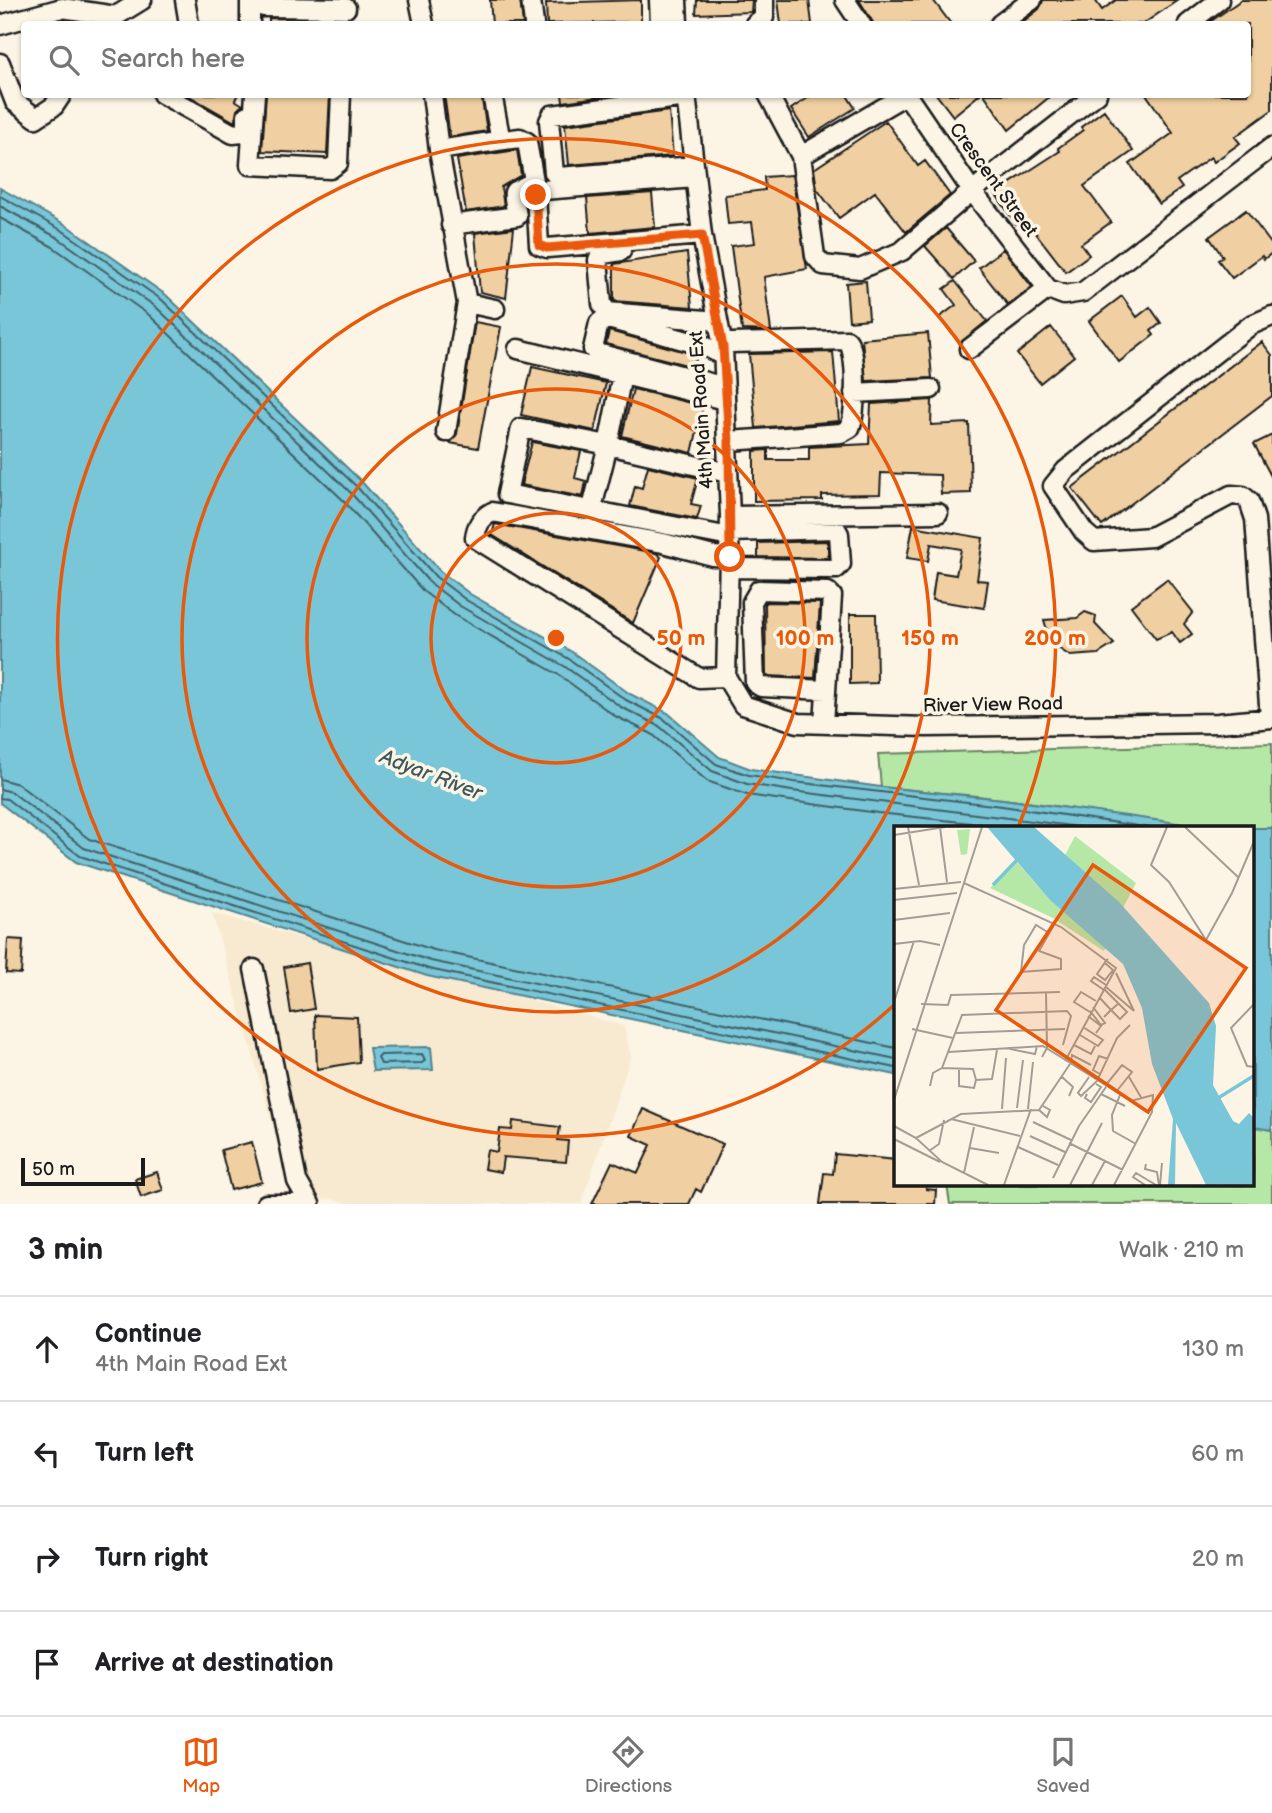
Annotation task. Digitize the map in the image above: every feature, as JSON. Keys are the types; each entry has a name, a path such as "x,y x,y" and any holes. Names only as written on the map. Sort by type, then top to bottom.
{"street":[{"path":"0,24 62,8 114,20 142,0"},
{"path":"185,0 188,21"},
{"path":"419,0 423,21"},
{"path":"531,0 534,21"},
{"path":"659,0 660,21"},
{"path":"677,0 678,21"},
{"path":"759,21 764,17 764,0"},
{"path":"845,0 859,21"},
{"path":"1004,21 1032,0"},
{"path":"1192,21 1219,0"},
{"path":"259,8 345,11"},
{"path":"0,63 15,102 36,118 54,106 59,98"},
{"path":"169,98 233,134 243,133 247,128 248,98"},
{"path":"255,98 250,166 330,169 338,163 341,98"},
{"path":"432,98 439,150 467,303 446,432"},
{"path":"493,98 500,136 497,141"},
{"path":"672,98 552,115 549,121 553,169 559,177 695,172"},
{"name":"4th Main Road Ext","path":"686,98 703,240 723,352 729,441 727,680"},
{"path":"770,98 801,156 815,256 823,264 860,269 902,251 972,191 1092,98"},
{"path":"801,156 901,98"},
{"name":"Crescent Street","path":"908,98 972,191 1048,289"},
{"path":"439,150 520,138 527,142 534,181 516,188 513,193 517,216 452,225"},
{"path":"968,349 1048,289 1064,295 1083,292 1272,147"},
{"path":"695,172 543,190 536,195 539,245 547,248 703,240"},
{"path":"703,240 601,255 598,260 602,304 607,312 718,321"},
{"path":"467,303 495,309"},
{"path":"1271,718 1268,648 1255,519 1249,501 1243,496 1231,495 1142,539 1094,541 1077,523 1053,486 1066,470 1251,325 1272,316"},
{"path":"725,394 597,353 593,349 599,323 605,318 723,352 731,343 847,340 852,346 854,393 853,421 850,428 841,433 729,441"},
{"path":"518,349 622,375 725,394"},
{"path":"591,512 622,375"},
{"path":"854,393 931,389"},
{"path":"727,680 699,678 475,538 476,529 484,517 492,512 663,543 730,562 836,569 841,564 839,534 836,529 730,528 591,512 507,494 519,430 523,428 728,473"},
{"path":"730,528 938,513"},
{"path":"824,724 832,596 828,593 759,590 752,602 755,683 761,687 826,690"},
{"name":"River View Road","path":"727,680 743,705 798,723 926,727 1217,723 1271,718"},
{"path":"254,969 298,1181 310,1204"},
{"path":"266,1204 293,1204"}],"shaded area":[{"path":"212,913 624,1026 631,1057 581,1204 350,1204 332,1199 295,1202"}],"green space":[{"path":"1272,743 1272,828 1171,823 1003,799 881,787 878,754"},
{"path":"1254,1114 1272,1116 1272,1204 950,1204 947,1186 1254,1186"}],"water":[{"name":"Adyar River","path":"0,188 66,225 166,295 362,482 440,571 470,594 572,652 630,694 668,713 719,757 751,769 1199,826 894,826 894,1075 427,976 76,862 0,803"},
{"path":"1254,828 1272,828 1272,1130 1254,1127"},
{"path":"431,1047 433,1070 373,1071 369,1048"}],"building":[{"path":"490,0 520,0 523,21 492,21"},
{"path":"641,0 641,21 547,21 546,3"},
{"path":"697,0 752,0 751,12 696,14"},
{"path":"778,0 809,0 812,21 781,21"},
{"path":"859,0 933,0 949,21 872,21"},
{"path":"1043,0 1095,0 1102,10 1116,0 1178,0 1147,21 1024,21 1039,9"},
{"path":"1241,0 1272,0 1272,110 1235,137 1240,143 1214,162 1211,157 1177,181 1182,188 1159,204 1130,164 1173,133 1149,98 1251,98 1251,21 1211,21"},
{"path":"269,18 348,19 348,21 269,21"},
{"path":"193,98 236,98 235,100 243,105 237,110 235,122"},
{"path":"266,98 330,98 327,154 262,151"},
{"path":"445,98 482,98 487,131 450,137"},
{"path":"562,98 591,98 563,102"},
{"path":"808,98 849,98 855,108 809,137 791,109"},
{"path":"939,98 975,98 953,116"},
{"path":"987,98 1048,98 1009,130"},
{"path":"1104,110 1133,151 1084,186 1111,222 1081,244 1089,255 1066,272 1024,218 1016,224 995,193 1060,151 1058,148"},
{"path":"669,111 673,156 569,165 565,125"},
{"path":"886,121 918,166 925,161 950,195 906,232 875,192 839,218 817,189 814,169"},
{"path":"517,150 521,175 501,187 504,206 466,212 457,159"},
{"path":"792,175 807,269 764,277 771,331 742,330 731,246 755,243 752,222 728,224 725,195 765,190 764,177"},
{"path":"652,193 655,227 590,233 587,198"},
{"path":"1246,210 1272,245 1272,253 1264,259 1262,256 1232,278 1218,260 1223,257 1209,237"},
{"path":"514,228 506,298 480,292 475,233"},
{"path":"946,228 974,261 954,279 925,246"},
{"path":"1003,249 1032,287 1008,305 979,268"},
{"path":"687,253 692,307 614,301 614,264"},
{"path":"866,281 869,319 849,321 846,283"},
{"path":"955,281 987,321 960,343 940,317 956,305 944,289"},
{"path":"1122,296 1137,317 1150,307 1161,323 1151,331 1154,335 1119,362 1089,321"},
{"path":"475,322 501,327 478,448 450,443 457,434"},
{"path":"1051,327 1074,356 1040,383 1017,354"},
{"path":"609,331 697,355 694,367 606,344"},
{"path":"928,333 932,378 866,381 862,339"},
{"path":"1262,342 1272,355 1272,396 1102,526 1072,488"},
{"path":"833,352 839,421 756,428 749,354"},
{"path":"532,367 606,383 595,431 521,415"},
{"path":"633,389 703,406 692,453 622,436"},
{"path":"932,400 931,425 969,423 971,493 941,494 940,475 881,473 880,494 822,495 822,500 754,501 754,451 768,450 768,460 809,460 809,447 869,444 871,404"},
{"path":"1272,435 1272,478 1254,444"},
{"path":"532,442 581,451 575,478 586,481 583,497 521,485"},
{"path":"648,466 698,478 691,504 701,506 697,519 630,506 635,486 642,488"},
{"path":"495,524 656,553 661,557 633,623 492,535"},
{"path":"913,526 983,538 977,580 988,581 984,608 932,600 936,572 956,575 961,549 931,544 928,561 907,558"},
{"path":"828,541 828,558 758,557 758,543"},
{"path":"1167,579 1193,612 1184,624 1192,634 1180,643 1172,632 1156,639 1131,606"},
{"path":"765,602 820,603 815,678 766,676"},
{"path":"1085,612 1096,616 1095,624 1114,644 1098,654 1070,656 1051,643 1044,620 1077,618"},
{"path":"850,614 876,614 877,683 850,684"},
{"path":"8,939 23,940 21,974 6,973"},
{"path":"307,963 314,1009 291,1013 284,967"},
{"path":"315,1015 357,1017 359,1062 317,1069"},
{"path":"643,1109 723,1144 701,1192 696,1189 689,1204 592,1204 612,1162 638,1173 651,1145 631,1136"},
{"path":"513,1121 560,1127 558,1140 568,1141 566,1162 503,1157 501,1172 484,1169 487,1150 497,1152 500,1129 512,1130"},
{"path":"252,1142 262,1182 231,1190 221,1150"},
{"path":"835,1154 894,1160 894,1186 926,1186 926,1189 936,1190 935,1204 820,1204 824,1173 833,1174"},
{"path":"157,1172 163,1190 141,1197 135,1179"}],"route":[{"path":"536,195 539,245 547,248 702,235 723,347 729,441 730,557"}]}
